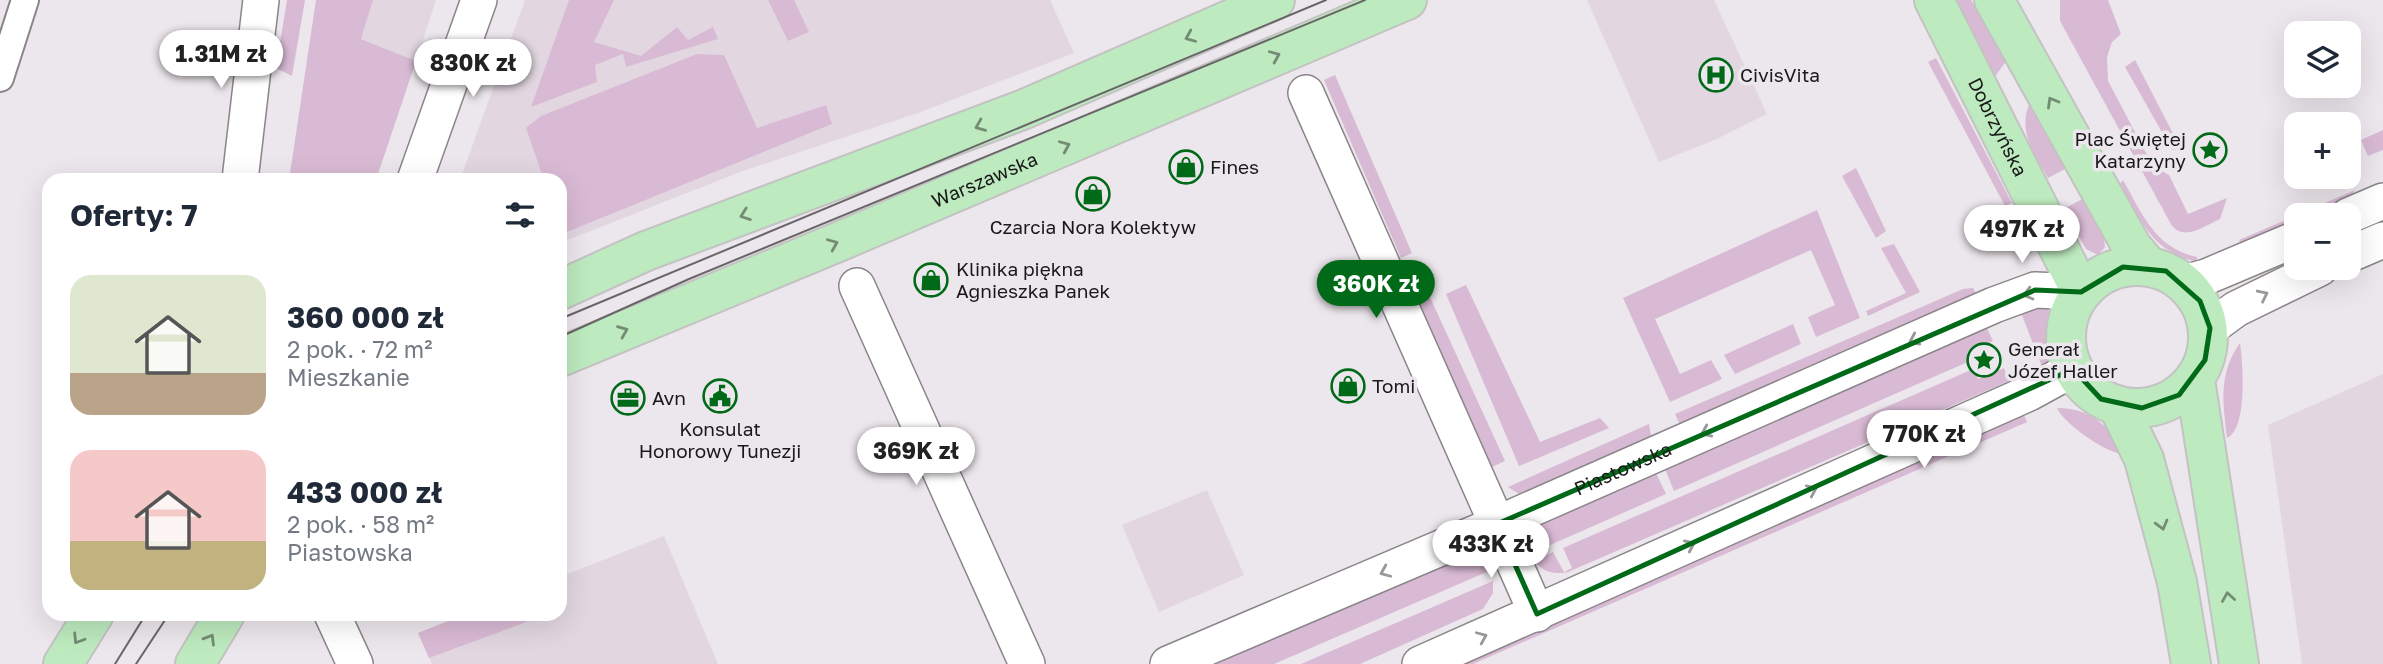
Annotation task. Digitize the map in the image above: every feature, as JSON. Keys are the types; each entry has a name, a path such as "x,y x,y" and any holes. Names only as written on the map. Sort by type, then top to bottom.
{"main road":[{"path":"567,287 646,251 1022,110 1275,0"},
{"name":"Warszawska","path":"567,354 851,237 1407,0"},
{"name":"Dobrzyńska","path":"1934,0 2081,292"},
{"path":"1994,0 2132,247 2148,266"},
{"path":"2148,266 2166,271 2184,283 2200,301 2210,328 2205,360 2195,380 2179,395 2163,404 2142,408 2118,406 2101,399 2084,385 2073,369 2067,351 2066,332 2070,312 2081,292 2099,277 2123,267 2148,266"},
{"path":"2195,380 2239,664"},
{"path":"2118,406 2144,459 2177,582 2191,664"},
{"path":"63,664 90,621"},
{"path":"195,664 222,621"}],"street":[{"path":"0,78 25,0"},
{"path":"241,173 261,0"},
{"path":"417,173 479,0"},
{"path":"1306,93 1537,614"},
{"path":"2361,210 2383,201"},
{"path":"2361,249 2383,240"},
{"path":"2184,283 2214,274 2284,244"},
{"path":"2210,328 2236,309 2295,280"},
{"path":"857,286 1027,664"},
{"name":"Piastowska","path":"1168,664 1497,524 1994,305 2035,290 2081,292"},
{"path":"1420,664 2017,398 2073,369"},
{"path":"335,621 355,664"}],"highlighted area":[{"path":"2123,267 2166,271 2200,301 2210,328 2205,360 2179,395 2142,408 2101,399 2073,369 1537,614 1497,524 2035,290 2081,292"}],"shaded area":[{"path":"287,0 305,0 292,76 276,68"},
{"path":"316,0 373,0 361,39 416,61 378,173 290,173"},
{"path":"373,0 436,0 416,61 361,39"},
{"path":"525,0 1050,0 1074,53 918,113 740,172 567,240 567,173 463,173"},
{"path":"569,0 614,0 594,42 641,56 677,27 688,40 713,27 718,39 626,67 623,54 595,65 597,82 531,107"},
{"path":"768,0 794,0 809,32 788,41"},
{"path":"1587,0 1714,0 1767,114 1717,139 1659,162"},
{"path":"1949,0 1971,0 2007,60 1993,79"},
{"path":"2060,0 2108,0 2121,34 2112,42 2107,57 2108,81 2153,166 2169,175 2188,214 2227,198 2220,219 2189,232 2177,230 2172,226 2060,21"},
{"path":"697,54 724,55 757,128 826,105 832,124 567,232 567,173 542,173 526,128 541,116"},
{"path":"1936,58 2012,203 2005,206 1928,62"},
{"path":"2135,60 2181,149 2172,150 2125,67"},
{"path":"1335,75 1412,253 1401,258 1324,80"},
{"path":"2030,102 2065,169 2048,178 2026,132 2026,113"},
{"path":"2383,130 2383,150 2368,156 2361,140"},
{"path":"1856,168 1886,231 1876,238 1842,176"},
{"path":"2123,180 2144,217 2160,238 2183,253 2197,257 2197,262 2181,257 2158,242 2142,222 2120,184"},
{"path":"2355,190 2344,203 2325,203"},
{"path":"2082,199 2104,239 2105,247 2098,255 2086,249 2064,209"},
{"path":"1817,210 1860,318 1816,337 1808,317 1835,305 1811,250 1655,319 1680,374 1711,360 1722,379 1670,402 1623,298"},
{"path":"2284,220 2284,230 2243,248 2239,240"},
{"path":"1894,244 1920,292 1868,316 1866,311 1906,293 1881,248"},
{"path":"1466,285 1540,442 1600,418 1609,428 1519,466 1446,294"},
{"path":"1973,288 1977,295 1680,425 1675,414 1963,289"},
{"path":"1429,295 1505,461 1492,467 1417,300"},
{"path":"2047,306 2049,361 2042,367 2020,310"},
{"path":"1793,324 1801,344 1735,374 1724,355"},
{"path":"1986,326 1993,341 1967,352 1970,361 1674,491 1665,469 1656,473 1666,494 1532,553 1536,560 1553,552 1564,572 1572,568 1563,548 1973,369 1978,379 2004,368 2009,381 1568,572 1557,573 1548,571 1535,561 1531,553 1530,545 1536,526"},
{"path":"2240,343 2243,379 2241,409 2234,432 2227,438 2225,377"},
{"path":"2383,374 2383,664 2302,664 2268,425"},
{"path":"2057,408 2079,411 2098,420 2113,435 2125,454 2108,450 2087,437 2068,422"},
{"path":"2024,415 2027,422 1473,664 1454,664"},
{"path":"1649,424 1651,436 1519,494 1508,487"},
{"path":"1207,490 1244,575 1159,612 1122,525"},
{"path":"664,536 718,664 432,664 418,633 448,621 567,621 567,574"},
{"path":"1460,558 1479,561 1489,571 1274,664 1216,664"},
{"path":"1493,581 1493,593 1483,609 1360,664 1301,664"},
{"path":"448,621 526,621 429,658 418,633"}],"tram line":[{"path":"567,316 1326,0"},
{"path":"567,334 689,279 1365,0"},
{"path":"115,664 142,621"},
{"path":"136,664 164,621"}],"place":[{"name":"CivisVita","path":"1716,75"},
{"name":"Plac Świętej Katarzyny","path":"2210,150"},
{"name":"Fines","path":"1186,167"},
{"name":"Czarcia Nora Kolektyw","path":"1093,194"},
{"name":"Klinika piękna Agnieszka Panek","path":"931,280"},
{"name":"Generał Józef Haller","path":"1984,360"},
{"name":"Tomi","path":"1348,386"},
{"name":"Konsulat Honorowy Tunezji","path":"720,396"},
{"name":"Avn","path":"628,398"}]}
